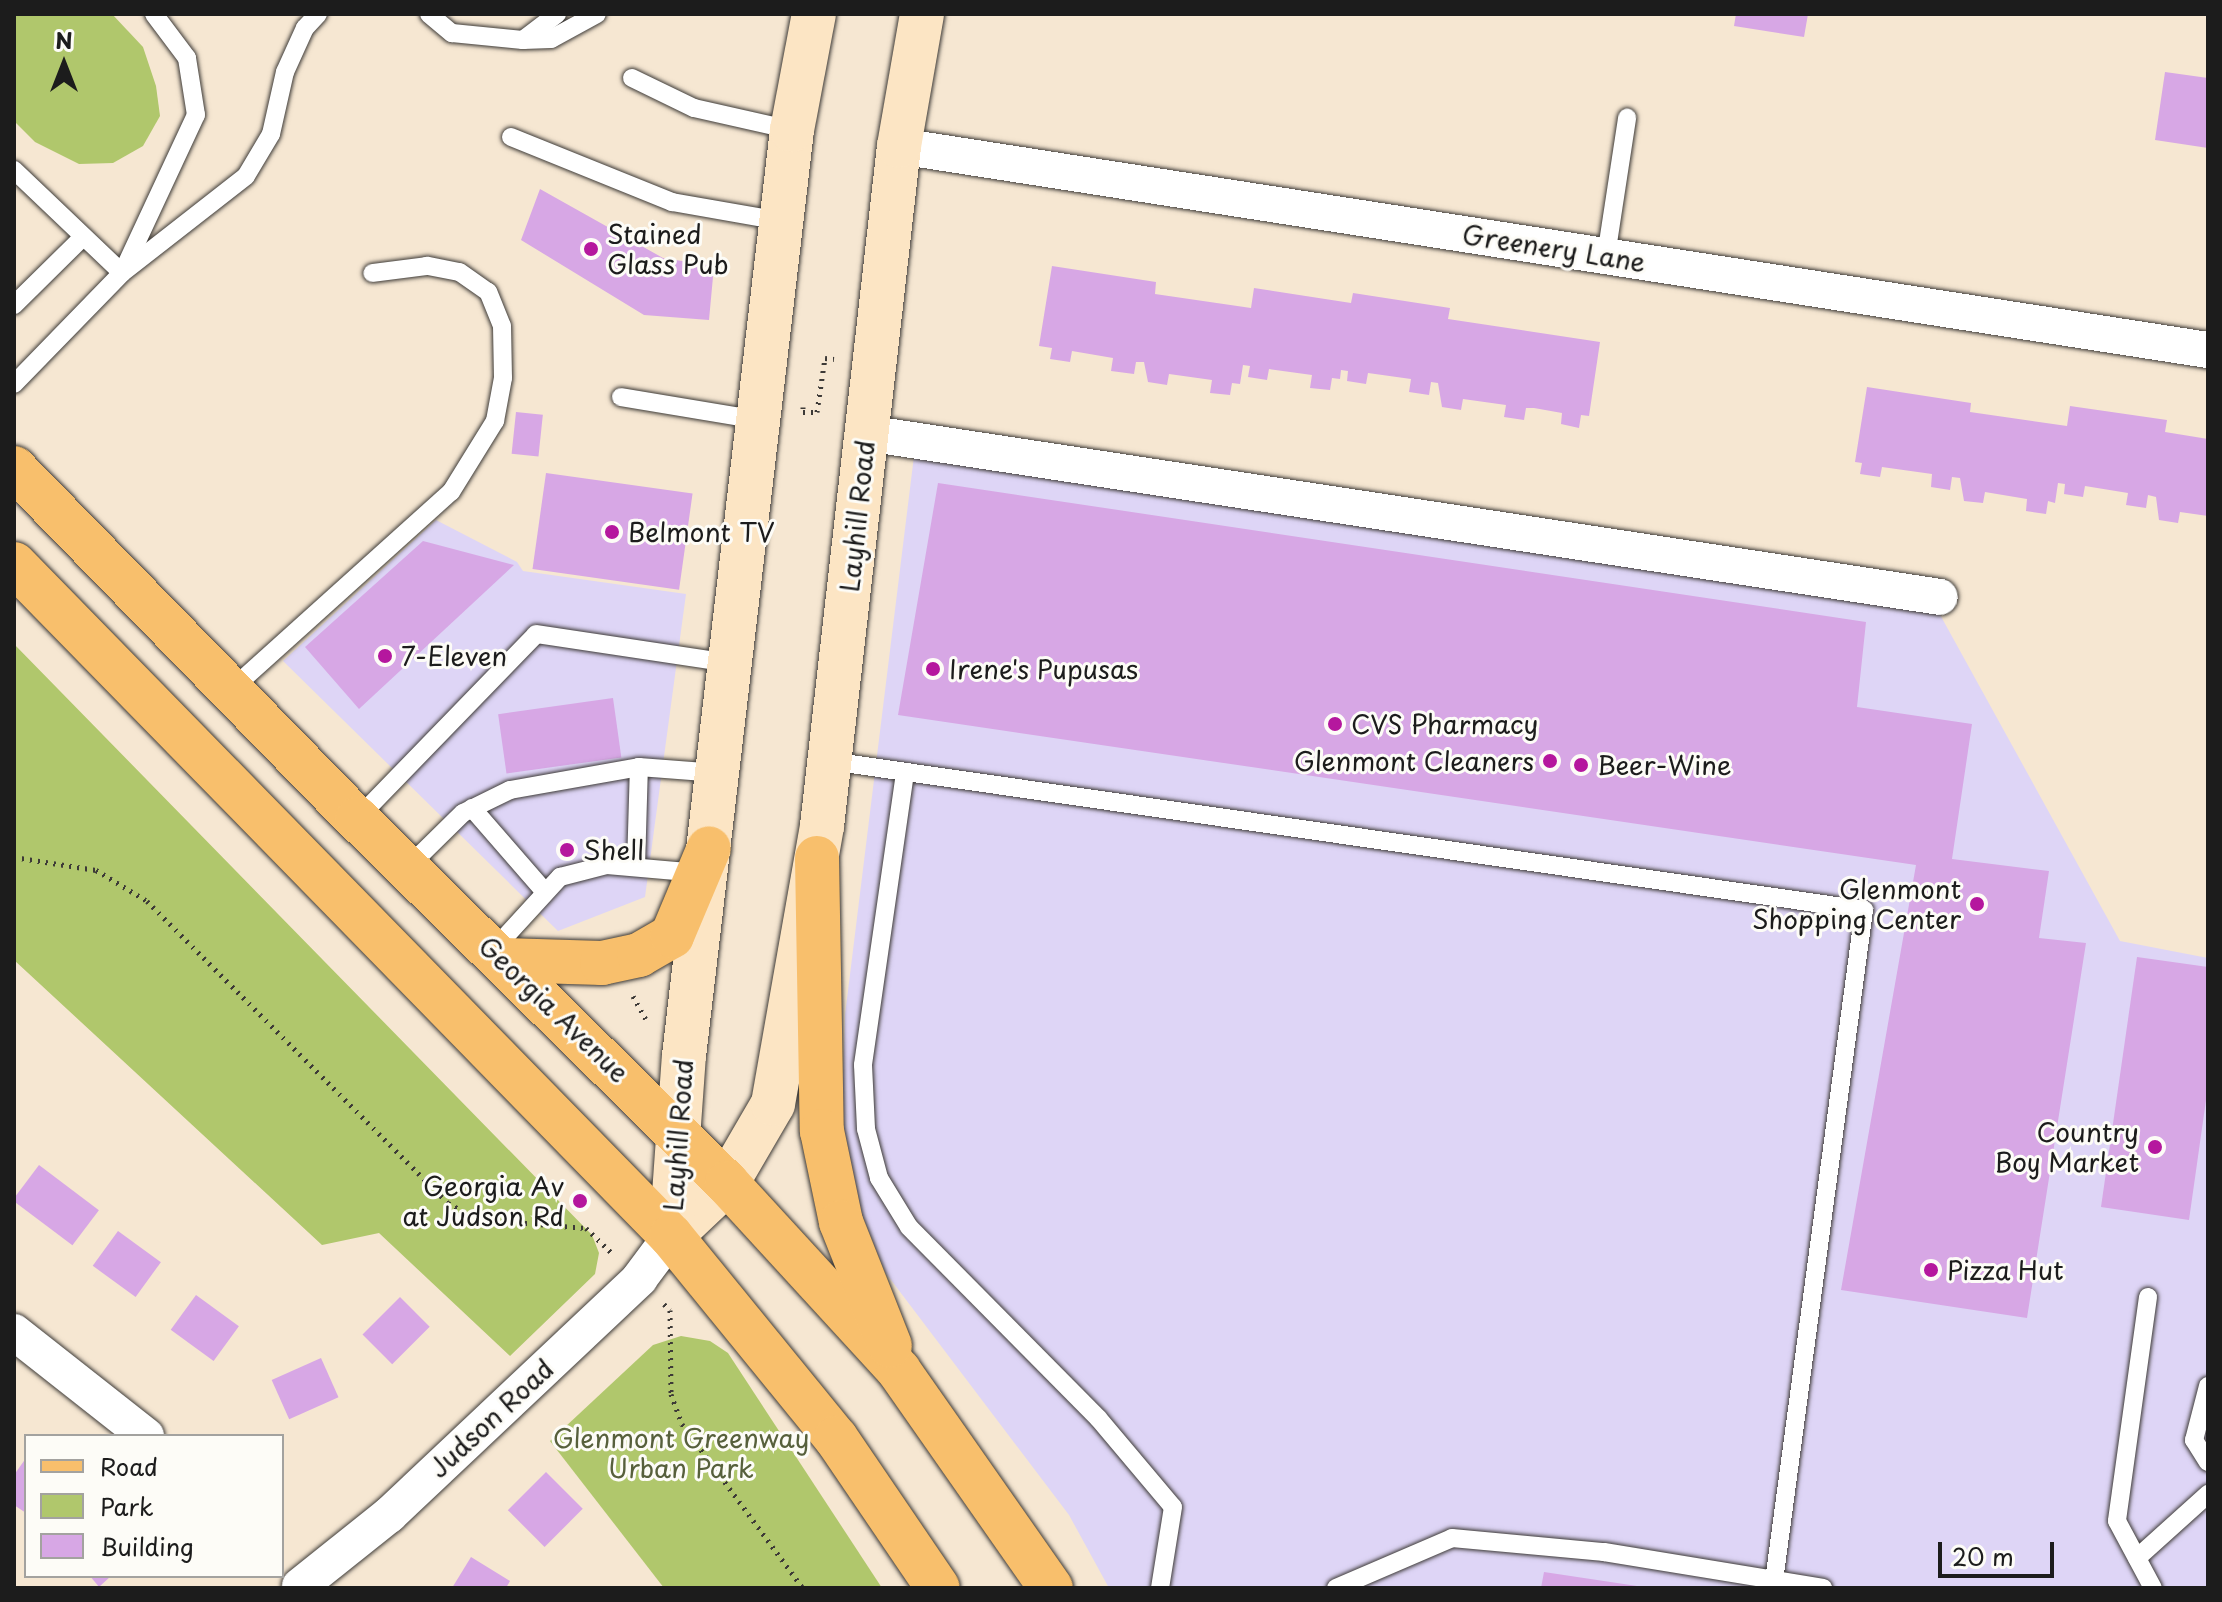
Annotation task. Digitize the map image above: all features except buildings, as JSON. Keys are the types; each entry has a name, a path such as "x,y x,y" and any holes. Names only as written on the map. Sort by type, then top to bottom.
{"main road":[{"name":"Layhill Road","path":"671,1236 677,1129 704,860 718,773 792,130 814,14"},
{"name":"Layhill Road","path":"671,1236 727,1183 773,1104 817,858 899,146 922,14"},
{"name":"Georgia Avenue","path":"14,468 233,688 357,819 677,1129 727,1183 899,1371 1051,1588"},
{"path":"14,564 671,1236 836,1438 938,1588"},
{"path":"817,858 822,1131 841,1222 899,1371"},
{"path":"499,954 602,963 639,955 672,936 704,860"}],"street":[{"name":"Greenery Lane","path":"899,146 2208,350"},
{"path":"866,433 1940,597"},
{"name":"Judson Road","path":"294,1579 389,1515 639,1279 671,1236"},
{"path":"14,1332 143,1434"}],"lane":[{"path":"122,273 196,115 187,58 154,14"},
{"path":"14,384 122,273 246,176 271,134 285,72 305,28 318,14"},
{"path":"429,14 452,33 523,40 551,39 597,14"},
{"path":"523,40 532,14"},
{"path":"523,40 557,14"},
{"path":"632,78 694,108 792,130"},
{"path":"1606,256 1627,118"},
{"path":"511,137 672,202 781,221"},
{"path":"14,170 122,273"},
{"path":"14,305 83,237"},
{"path":"233,688 451,492 495,421 503,378 502,326 488,292 459,272 427,266 372,273"},
{"path":"621,397 758,420"},
{"path":"357,819 536,634 731,663"},
{"path":"830,761 1864,910 1774,1583"},
{"path":"636,866 639,767"},
{"path":"408,867 472,808 510,790 639,767 718,773"},
{"path":"905,773 863,1065 866,1129 879,1178 909,1227 1098,1418 1173,1507 1160,1588"},
{"path":"472,808 545,892"},
{"path":"499,954 545,892 560,877 607,865 636,866 704,860"},
{"path":"2148,1297 2117,1521 2153,1588"},
{"path":"2208,1386 2194,1440 2208,1462"},
{"path":"2137,1558 2208,1494"},
{"path":"1336,1588 1452,1538 1604,1552 1774,1583 1823,1588"}],"path":[{"path":"804,398 803,412 817,412 825,358 836,359"},
{"path":"14,857 96,870 147,901 448,1203 477,1219 586,1228 670,1310 671,1394 682,1424 803,1588"}],"shaded area":[{"path":"914,456 1938,611 2120,941 2208,958 2208,1588 1109,1588 1069,1515 885,1272 855,1197 842,1115 845,1015"},
{"path":"436,520 517,562 523,571 686,594 645,897 558,931 283,661"}],"green space":[{"path":"14,14 112,14 143,47 156,86 160,116 143,146 113,163 79,164 35,142 14,121"},
{"name":"Glenmont Greenway Urban Park","path":"14,644 592,1235 599,1253 595,1274 510,1356 379,1233 322,1245 14,960"},
{"name":"Glenmont Greenway Urban Park","path":"681,1336 710,1341 728,1353 882,1588 664,1588 550,1441 653,1345"}],"place":[{"name":"Stained Glass Pub","path":"591,249"},
{"name":"Belmont TV","path":"612,532"},
{"name":"7-Eleven","path":"385,656"},
{"name":"Irene's Pupusas","path":"933,669"},
{"name":"CVS Pharmacy","path":"1335,724"},
{"name":"Glenmont Cleaners","path":"1550,761"},
{"name":"Beer-Wine","path":"1581,765"},
{"name":"Shell","path":"567,850"},
{"name":"Glenmont Shopping Center","path":"1977,904"},
{"name":"Country Boy Market","path":"2155,1147"},
{"name":"Georgia Av at Judson Rd","path":"580,1201"},
{"name":"Pizza Hut","path":"1931,1270"}]}
